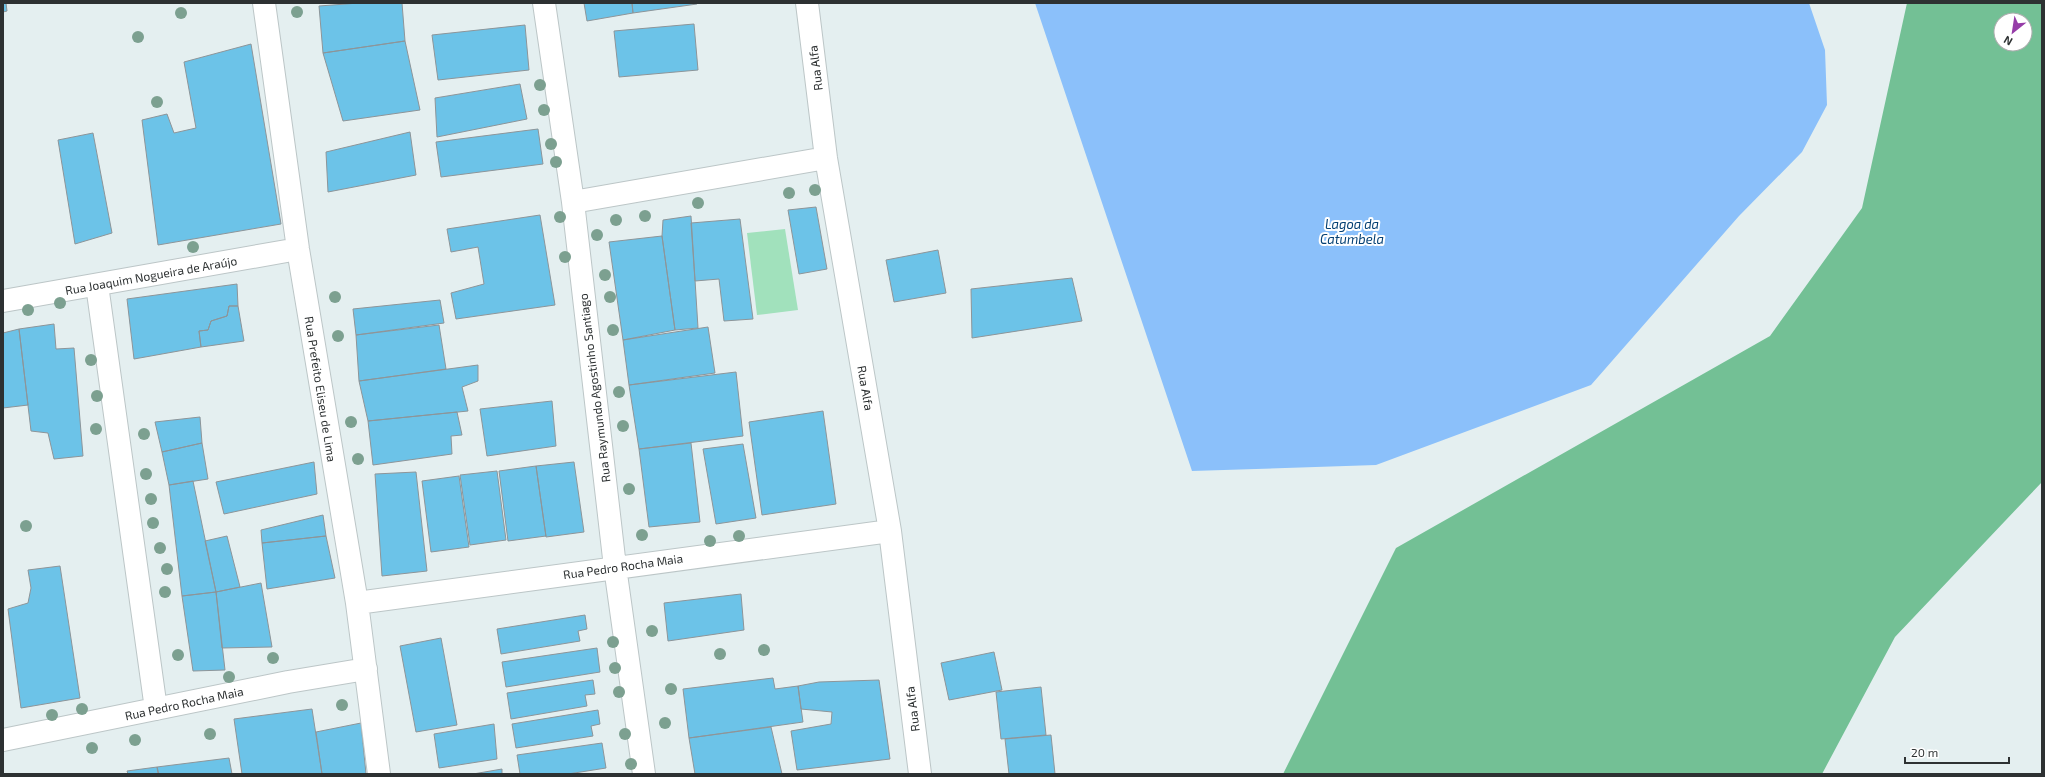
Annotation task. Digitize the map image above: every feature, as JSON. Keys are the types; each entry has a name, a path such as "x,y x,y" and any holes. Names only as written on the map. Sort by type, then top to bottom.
{"street":[{"name":"Rua Prefeito Eliseu de Lima","path":"264,3 298,250 356,603 379,774"},
{"name":"Rua Raymundo Agostinho Santiago","path":"544,3 573,202 615,567 644,774"},
{"name":"Rua Alfa","path":"807,3 826,158 890,531 920,774"},
{"path":"573,202 826,158"},
{"name":"Rua Joaquim Nogueira de Araújo","path":"3,301 298,250"},
{"path":"97,284 156,709"},
{"name":"Rua Pedro Rocha Maia","path":"356,603 890,531"},
{"name":"Rua Pedro Rocha Maia","path":"3,740 288,682 366,669"}],"green space":[{"path":"1907,3 2042,3 2042,482 1895,637 1822,774 1283,774 1396,548 1770,336 1862,208"},
{"path":"785,229 798,310 757,315 747,233"}],"water":[{"name":"Lagoa da Catumbela","path":"1035,3 1809,3 1825,50 1827,105 1802,152 1739,216 1591,385 1376,465 1192,471"}],"building":[{"path":"3,3 6,3 7,11 3,12"},
{"path":"359,3 402,3 405,41 323,53 319,6"},
{"path":"584,3 632,3 633,13 587,21"},
{"path":"632,3 697,3 697,4 633,13"},
{"path":"694,24 698,70 619,77 614,31"},
{"path":"525,25 529,70 438,80 432,35"},
{"path":"405,41 420,110 343,121 323,53"},
{"path":"251,44 281,224 158,245 142,120 167,114 174,133 196,128 184,62"},
{"path":"520,84 527,119 437,137 435,98"},
{"path":"538,129 543,164 441,177 436,142"},
{"path":"410,132 416,175 328,192 326,152"},
{"path":"93,133 112,233 75,244 58,140"},
{"path":"816,207 827,269 799,274 788,210"},
{"path":"540,215 555,305 456,319 451,293 484,284 478,247 451,252 447,229"},
{"path":"691,216 698,328 675,330 662,236 663,220"},
{"path":"740,219 753,319 724,321 719,279 695,281 691,223"},
{"path":"662,236 675,330 623,340 609,242"},
{"path":"938,250 946,293 894,302 886,260"},
{"path":"1072,278 1082,321 972,338 971,289"},
{"path":"237,284 238,306 229,306 227,316 211,321 208,330 199,331 201,347 134,359 127,299"},
{"path":"440,300 444,323 356,335 353,309"},
{"path":"229,306 238,306 244,341 201,347 199,331 208,330 211,321 227,316"},
{"path":"54,324 56,349 74,348 83,456 54,459 48,433 31,431 19,329"},
{"path":"439,325 446,369 359,381 356,335"},
{"path":"708,327 715,373 629,385 623,340"},
{"path":"19,329 28,405 3,408 3,333"},
{"path":"478,365 478,381 462,387 468,411 368,421 359,381"},
{"path":"736,372 743,436 639,449 629,385"},
{"path":"552,401 556,446 487,456 480,409"},
{"path":"823,411 836,504 762,515 749,422"},
{"path":"457,412 462,435 451,436 452,454 373,465 368,421"},
{"path":"200,417 202,443 162,452 155,422"},
{"path":"202,443 208,479 169,485 162,452"},
{"path":"691,443 700,522 649,527 639,449"},
{"path":"743,444 756,518 716,524 703,449"},
{"path":"314,462 317,494 224,514 216,482"},
{"path":"574,462 584,532 546,537 536,466"},
{"path":"536,466 546,536 508,541 499,471"},
{"path":"497,471 506,540 470,545 460,475"},
{"path":"416,472 427,571 382,576 375,474"},
{"path":"459,476 469,547 431,552 422,481"},
{"path":"193,481 216,592 182,596 169,485"},
{"path":"323,515 326,536 262,543 261,530"},
{"path":"227,536 240,587 216,592 205,541"},
{"path":"326,536 335,578 267,589 262,543"},
{"path":"60,566 80,698 21,708 8,609 28,603 31,588 28,570"},
{"path":"261,583 272,647 222,648 216,592"},
{"path":"216,592 225,670 193,671 182,596"},
{"path":"741,594 744,630 668,641 664,603"},
{"path":"585,615 587,629 578,631 580,641 501,654 497,629"},
{"path":"441,638 457,725 416,732 400,646"},
{"path":"597,648 600,672 506,687 502,662"},
{"path":"994,652 1002,690 949,700 941,663"},
{"path":"773,678 775,689 798,686 803,722 689,738 683,689"},
{"path":"593,680 595,694 585,695 587,706 511,719 507,693"},
{"path":"879,680 890,759 797,770 791,731 831,724 832,712 801,709 798,686 819,682"},
{"path":"1041,687 1046,735 1001,739 996,692"},
{"path":"312,709 322,774 242,774 234,719"},
{"path":"598,710 600,724 591,726 593,736 516,748 512,724"},
{"path":"361,723 366,774 322,774 316,732"},
{"path":"494,724 497,759 439,768 434,734"},
{"path":"771,727 782,774 695,774 689,738"},
{"path":"1051,735 1055,774 1009,774 1005,739"},
{"path":"602,743 606,768 568,774 520,774 517,755"},
{"path":"229,758 232,774 159,774 157,767"},
{"path":"157,767 158,774 128,774 127,771"},
{"path":"502,769 502,774 473,774"}]}
